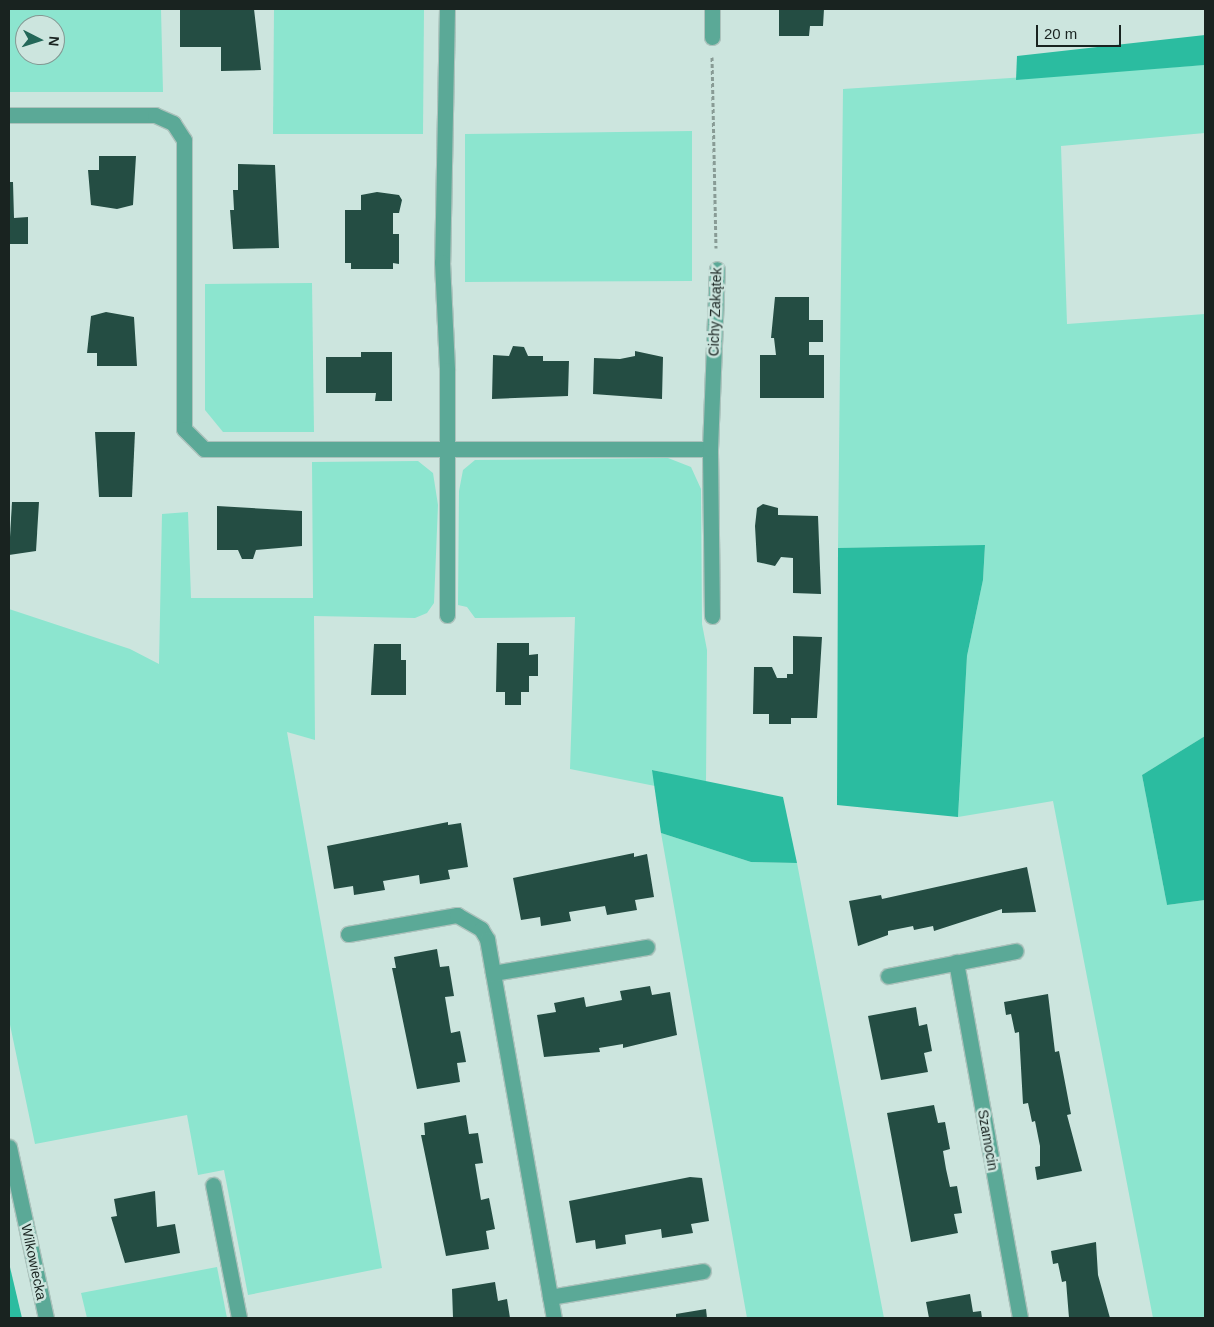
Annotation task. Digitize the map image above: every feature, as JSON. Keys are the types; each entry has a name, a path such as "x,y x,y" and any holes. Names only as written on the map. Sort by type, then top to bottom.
{"street":[{"path":"447,9 442,262 448,449 447,615"},
{"path":"712,9 712,37"},
{"path":"9,115 155,115 173,123 184,140 184,429 193,443 204,450 710,448"},
{"name":"Cichy Zakątek","path":"712,616 710,448 717,269"},
{"path":"348,934 457,915 481,929 493,973 554,1318"},
{"path":"493,973 647,947"},
{"path":"888,976 1016,950"},
{"name":"Szamocin","path":"956,962 1020,1318"},
{"name":"Wilkowiecka","path":"9,1146 46,1318"},
{"path":"213,1185 239,1318"},
{"path":"550,1297 703,1271"}],"path":[{"name":"Cichy Zakątek","path":"712,37 711,161 717,269"}],"green space":[{"path":"9,9 161,9 163,92 9,92"},
{"path":"274,9 424,9 423,134 273,134"},
{"path":"1205,35 1205,65 1016,80 1017,56"},
{"path":"1205,65 1205,133 1061,146 1067,324 1205,314 1205,736 1142,775 1167,905 1205,900 1205,1318 1153,1318 1053,801 958,817 967,656 983,580 985,546 838,548 843,89"},
{"path":"692,131 692,281 465,282 465,134"},
{"path":"312,283 314,432 223,432 205,410 205,284"},
{"path":"668,458 691,467 701,489 702,624 707,650 706,783 653,770 655,786 570,769 575,617 475,618 467,607 458,605 459,491 463,470 475,460"},
{"path":"418,461 433,473 438,505 434,603 427,613 415,618 314,616 315,740 287,732 382,1268 248,1295 224,1170 198,1175 187,1115 35,1144 9,1020 9,609 130,649 159,664 162,514 188,512 191,598 313,598 312,462"},
{"path":"985,545 983,580 967,656 958,817 837,805 838,548"},
{"path":"1205,736 1205,900 1167,905 1142,775"},
{"path":"652,770 783,797 797,863 751,862 661,833"},
{"path":"661,833 751,862 797,863 884,1318 747,1318"},
{"path":"9,1263 22,1318 9,1318"},
{"path":"217,1267 227,1318 87,1318 81,1293"}],"building":[{"path":"254,9 261,70 221,71 221,47 180,47 180,10"},
{"path":"779,9 824,9 823,26 810,26 809,36 779,36"},
{"path":"99,156 136,156 133,205 117,209 91,205 88,170 99,170"},
{"path":"238,164 275,165 279,248 233,249 230,210 234,210 233,190 238,190"},
{"path":"9,182 13,182 14,218 28,217 28,244 9,244"},
{"path":"377,192 399,195 402,200 399,213 393,213 393,234 399,234 399,264 393,263 393,269 351,269 351,263 345,263 345,210 361,210 361,195"},
{"path":"775,297 809,297 809,320 823,320 823,342 809,342 809,355 824,355 824,398 760,398 760,355 776,355 774,338 771,338"},
{"path":"106,312 134,317 137,366 97,366 97,353 87,353 91,316"},
{"path":"513,346 524,347 528,356 543,356 543,361 569,361 568,396 492,399 493,355 509,356"},
{"path":"635,351 663,357 662,399 593,394 594,358 620,359 635,356"},
{"path":"361,352 392,352 392,401 375,401 376,393 326,393 326,357 361,357"},
{"path":"95,432 135,432 132,497 99,497"},
{"path":"12,502 39,502 36,551 9,555"},
{"path":"763,504 778,508 778,515 818,516 821,594 793,593 793,558 781,557 775,566 757,562 755,526 757,508"},
{"path":"217,506 302,511 302,546 256,550 253,559 242,559 238,550 217,550"},
{"path":"793,636 822,637 817,718 791,718 791,724 769,724 769,714 753,714 754,667 772,667 777,678 787,678 787,674 793,674"},
{"path":"497,643 529,643 529,655 538,654 538,676 529,676 529,692 521,692 521,705 505,705 505,692 496,692"},
{"path":"374,644 401,644 401,660 406,660 406,695 371,695"},
{"path":"448,822 448,825 461,823 468,867 448,870 450,879 420,884 419,875 383,881 385,890 354,895 353,886 334,889 327,846"},
{"path":"634,853 634,857 647,854 654,897 635,900 637,910 607,915 605,906 569,912 571,921 541,926 540,917 521,920 513,878"},
{"path":"1027,867 1036,912 1002,913 1002,909 934,931 933,926 914,930 913,926 888,931 888,935 858,946 849,901 881,895 882,899"},
{"path":"437,949 440,967 449,966 454,996 445,997 451,1033 460,1031 466,1062 457,1063 460,1082 417,1089 392,968 396,968 394,957"},
{"path":"650,986 652,995 670,992 677,1035 623,1048 623,1044 599,1048 600,1052 544,1057 537,1015 556,1012 554,1003 584,997 586,1007 622,1000 620,991"},
{"path":"1048,994 1055,1052 1059,1051 1071,1114 1067,1115 1082,1171 1037,1180 1035,1167 1040,1166 1040,1146 1035,1121 1032,1122 1028,1103 1023,1104 1019,1032 1015,1033 1011,1014 1006,1015 1004,1002"},
{"path":"916,1007 919,1026 927,1024 932,1051 924,1053 928,1072 881,1080 868,1016"},
{"path":"934,1105 938,1123 945,1122 950,1149 943,1151 946,1169 950,1187 957,1186 962,1213 954,1214 958,1233 911,1242 887,1113"},
{"path":"466,1115 469,1134 478,1133 483,1163 475,1164 481,1200 489,1198 495,1229 486,1231 489,1249 446,1256 421,1135 425,1135 424,1123"},
{"path":"690,1177 702,1178 709,1221 691,1224 693,1233 662,1238 661,1229 625,1235 626,1244 596,1249 595,1240 576,1243 569,1201"},
{"path":"155,1191 157,1227 175,1224 180,1253 125,1263 111,1217 117,1216 114,1199"},
{"path":"1096,1242 1098,1275 1110,1318 1069,1318 1066,1281 1062,1282 1058,1263 1053,1264 1051,1251"},
{"path":"495,1282 498,1301 507,1299 510,1318 453,1318 452,1289"},
{"path":"970,1294 973,1312 981,1311 982,1318 929,1318 926,1302"},
{"path":"706,1309 707,1318 676,1318 676,1314"}]}
